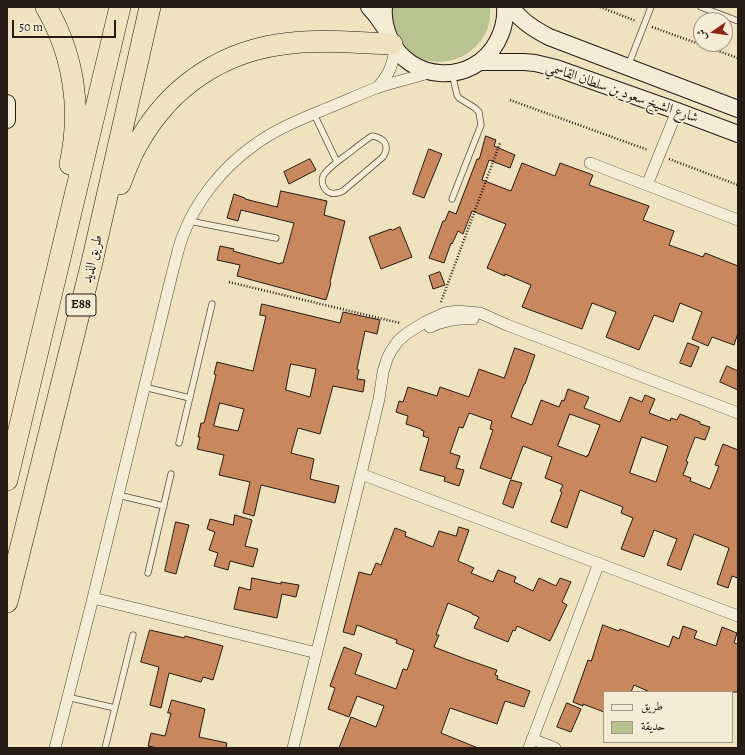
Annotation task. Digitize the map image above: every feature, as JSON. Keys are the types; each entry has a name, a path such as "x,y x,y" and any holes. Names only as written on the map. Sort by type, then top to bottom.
{"highway":[{"path":"46,7 54,21 67,53 74,86 76,120 72,154 54,240 51,298"},
{"name":"E88","path":"7,480 120,7"},
{"name":"طريق الذيد","path":"7,602 92,262 150,7"},
{"path":"92,262 123,175 136,145 154,118 175,94 201,74 229,58 260,48 292,43 324,41 391,40"}],"main road":[{"path":"369,7 376,15 391,40 405,59 417,67 442,74 467,69 480,62 493,49 502,33 505,7"},
{"path":"384,7 384,13 391,40"},
{"name":"شارع الشيخ سعود بن سلطان القاسمي","path":"511,7 526,23 549,37 738,109"},
{"name":"شارع الشيخ سعود بن سلطان القاسمي","path":"480,62 524,62 556,68 738,134"},
{"path":"7,103 7,120"}],"street":[{"path":"376,88 384,80 390,70 393,60 391,40"},
{"path":"55,748 177,254 189,221 199,204 224,172 253,145 287,126 376,88 431,72"},
{"path":"648,185 677,111"},
{"path":"590,163 738,220"},
{"path":"293,748 379,399 383,372 391,351 398,341 406,334 423,326 436,316 445,313 457,311 480,313 507,325 738,413"},
{"path":"423,326 468,319 507,325"},
{"path":"361,474 738,616"},
{"path":"555,748 530,744 599,563"},
{"path":"93,598 317,653"}],"lane":[{"path":"627,66 651,7"},
{"path":"701,7 738,21"},
{"path":"452,73 457,95 479,112 481,125 452,199"},
{"path":"314,114 337,162"},
{"path":"372,136 383,140 386,146 386,152 378,162 343,191 337,194 330,193 324,189 322,183 323,176 337,162 372,136"},
{"path":"189,221 276,238"},
{"path":"180,444 212,304"},
{"path":"144,387 190,398"},
{"path":"148,573 171,474"},
{"path":"118,495 164,506"},
{"path":"105,748 133,635"},
{"path":"68,697 115,708"}],"path":[{"path":"600,7 738,58"},
{"path":"510,100 738,185"},
{"path":"436,316 500,143"},
{"path":"229,282 423,326"}],"green space":[{"path":"390,7 490,7 488,28 477,46 466,54 454,60 441,62 428,61 416,56 405,48 396,37"}],"building":[{"path":"486,136 496,140 494,146 515,155 510,168 489,160 482,180 511,191 522,163 555,176 560,163 593,175 589,185 649,206 643,220 674,231 669,245 703,257 705,253 738,266 738,333 734,345 712,337 708,346 692,339 702,312 680,303 673,322 654,315 639,350 606,337 616,312 592,303 582,329 522,307 531,285 487,268 506,224 472,211 463,234 458,231 452,244 451,243 444,263 429,258 443,221 445,221 449,211 456,214 477,159 479,159"},
{"path":"429,149 442,154 424,198 413,194"},
{"path":"310,159 316,170 289,184 284,172"},
{"path":"281,191 327,201 324,215 345,221 326,300 237,276 240,265 217,260 220,246 280,264 283,263 294,223 241,210 238,221 227,218 234,194 245,199 277,207"},
{"path":"400,227 412,257 381,269 369,237"},
{"path":"440,272 445,285 433,289 429,276"},
{"path":"262,304 340,323 343,312 380,320 377,334 365,331 357,369 359,370 357,379 365,380 363,392 333,386 320,434 298,428 291,453 314,459 310,479 339,486 335,503 261,485 254,516 243,513 250,482 219,475 224,455 197,449 201,423 204,423 216,375 214,374 217,362 253,371 266,316 260,315","holes":["291,364 316,369 310,397 286,390","220,403 244,409 238,431 214,426"]},
{"path":"688,343 699,347 691,367 680,363"},
{"path":"515,348 535,355 511,417 532,425 541,400 559,407 562,400 564,401 568,389 589,397 584,408 620,422 630,397 642,402 645,395 655,399 649,413 670,421 671,418 677,420 680,414 700,422 700,424 710,427 705,440 695,437 686,461 688,462 683,475 691,478 690,481 710,489 719,466 715,465 723,444 738,450 738,578 732,576 728,588 717,584 729,548 694,534 681,570 667,565 677,539 654,530 644,557 621,549 633,518 621,513 623,507 580,490 567,528 551,522 562,492 560,491 563,485 545,478 552,457 523,446 511,479 480,468 493,430 490,429 492,421 469,413 463,428 459,427 450,453 460,456 456,468 464,470 459,486 444,481 445,477 420,470 429,438 423,436 424,431 421,429 406,424 408,416 396,412 399,401 403,402 408,387 437,396 440,387 469,397 479,369 504,378","holes":["570,414 600,425 587,457 558,446","642,437 668,446 656,482 630,473"]},
{"path":"727,366 738,371 738,390 720,382"},
{"path":"511,480 522,483 513,508 503,504"},
{"path":"235,515 252,520 245,546 258,549 253,567 230,561 228,570 214,566 218,553 209,550 215,532 207,529 210,519 233,525"},
{"path":"176,522 189,525 176,574 165,571"},
{"path":"459,527 469,530 458,561 474,568 471,573 493,582 498,570 516,577 514,582 533,591 539,578 556,586 560,578 571,582 562,602 567,605 550,641 517,626 515,631 513,630 508,642 474,628 479,617 448,603 436,635 439,635 434,647 497,670 495,675 498,676 497,679 530,691 524,707 505,701 497,724 450,708 441,733 478,748 339,748 351,717 376,727 384,706 357,696 349,717 328,709 335,688 330,686 344,647 362,654 355,674 396,689 403,669 407,670 414,650 396,643 397,640 357,625 354,635 343,632 359,572 371,575 376,563 381,565 395,528 406,532 405,536 433,547 439,531 456,536"},
{"path":"252,578 281,584 281,582 299,585 296,597 282,594 277,618 234,609 239,587 250,590"},
{"path":"603,625 619,631 620,629 669,647 673,636 679,639 683,626 697,631 694,638 716,646 722,627 737,633 734,643 738,644 738,692 648,691 634,685 631,691 603,691 603,712 573,702 588,660 591,661"},
{"path":"150,630 184,638 185,636 223,646 213,680 203,677 201,682 169,673 161,708 150,705 159,667 141,662"},
{"path":"172,700 205,709 199,737 227,743 226,748 158,748 148,746 151,733 165,736 171,713 168,713"},
{"path":"567,703 581,709 571,732 557,727"}]}
